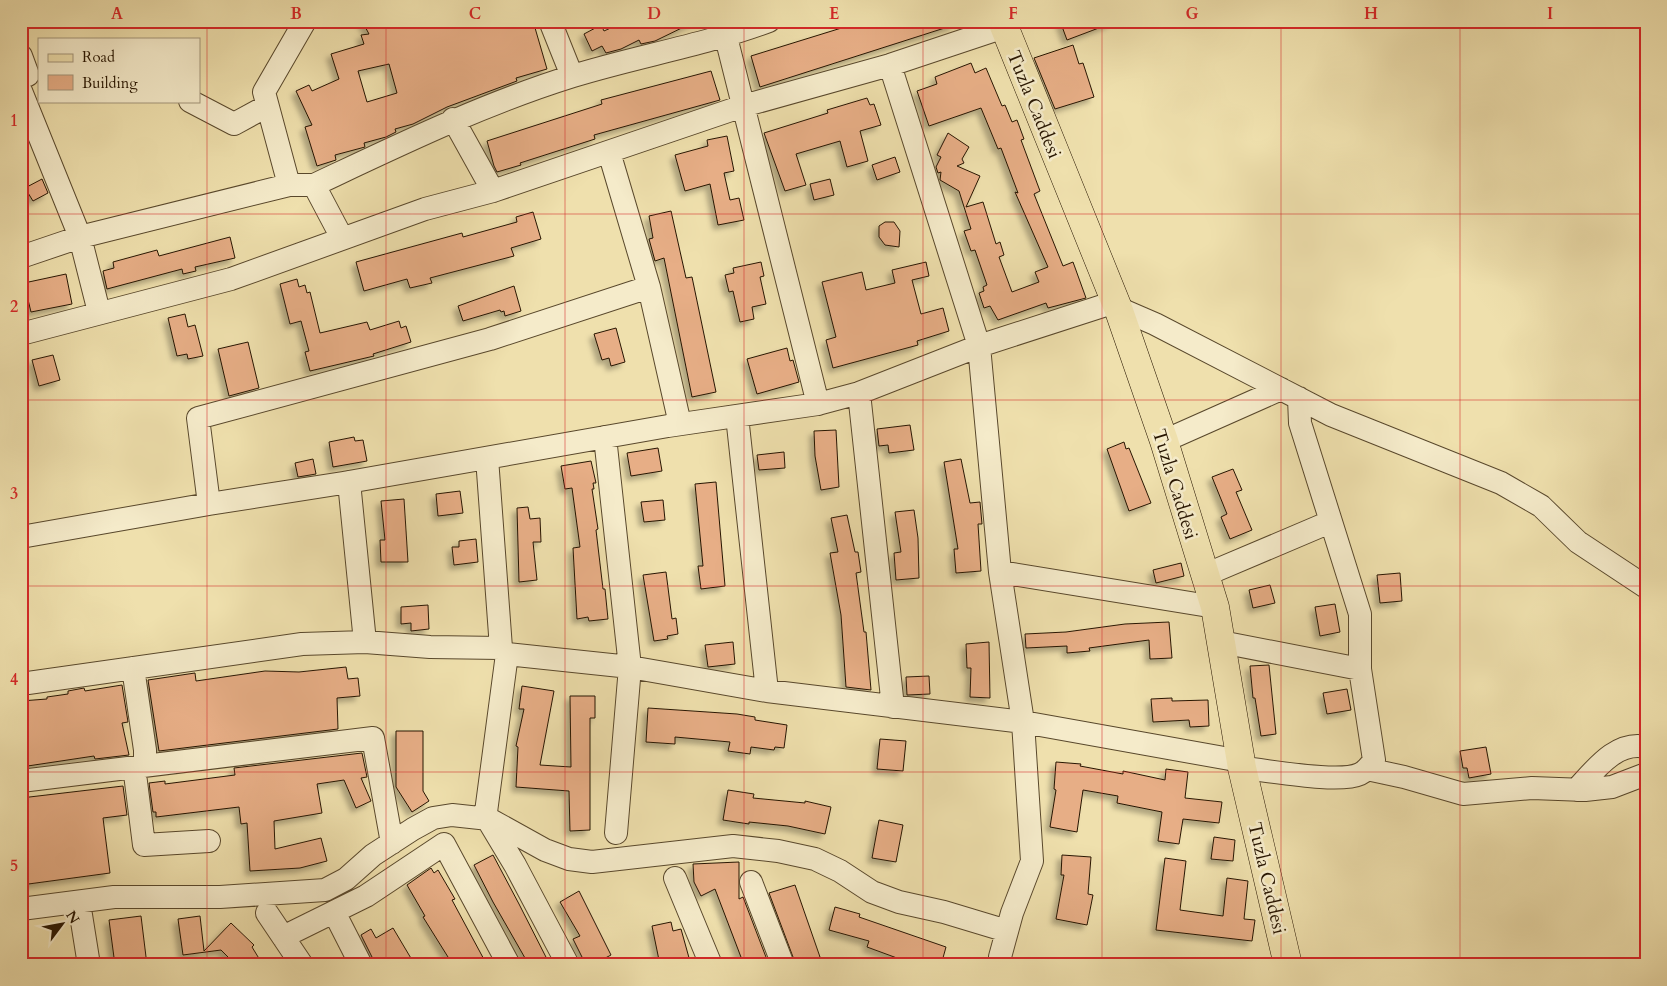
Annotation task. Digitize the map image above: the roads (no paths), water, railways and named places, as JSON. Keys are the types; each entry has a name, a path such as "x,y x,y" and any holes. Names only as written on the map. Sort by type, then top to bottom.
{"main road":[{"name":"Tuzla Caddesi","path":"1003,24 1116,305 1164,441 1215,607 1242,764 1288,965"}],"street":[{"path":"289,185 264,92 305,21"},
{"path":"550,21 572,76"},
{"path":"21,257 80,237 289,185 314,185 453,119 572,76 726,38 769,21"},
{"path":"21,334 99,312 231,279 425,209 494,191 743,106 890,65 1003,24"},
{"path":"726,38 818,404"},
{"path":"890,65 979,346 1000,572 1023,722 1032,861 1007,931 1000,957 1001,965"},
{"path":"26,75 80,237 99,312"},
{"path":"192,102 234,124 267,106"},
{"path":"453,119 494,191"},
{"path":"609,152 649,287 680,424"},
{"path":"314,185 342,238"},
{"path":"209,504 198,418 490,339 649,287"},
{"path":"21,537 680,424 818,404 859,393 979,346 1116,305 1331,415 1501,484 1541,506 1578,542 1646,587"},
{"path":"859,393 893,707"},
{"path":"1164,441 1290,393"},
{"path":"21,684 302,644 365,642 504,651 630,667 767,691 1023,722 1242,764 1339,778 1358,774 1367,769 1374,760 1360,669 1360,614 1290,393"},
{"path":"737,416 767,691"},
{"path":"605,437 630,667 616,833"},
{"path":"487,458 504,651 486,812 568,965"},
{"path":"349,482 365,642"},
{"path":"1205,575 1330,522"},
{"path":"1000,572 1215,607"},
{"path":"1221,642 1360,669"},
{"path":"133,668 145,750 145,761 135,774 144,845 209,841"},
{"path":"21,781 373,738 392,842"},
{"path":"1576,790 1619,750 1630,746 1646,747"},
{"path":"1367,769 1404,777 1463,794 1532,788 1576,790 1612,787 1646,774"},
{"path":"21,909 114,897 220,897 325,890 346,879 373,855 392,842 434,818 452,815 489,819 545,850 569,859 592,862 733,846 815,859 872,892 899,902 944,912 1007,931"},
{"path":"283,937 366,896 444,844 509,965"},
{"path":"675,878 711,965"},
{"path":"751,882 783,965"},
{"path":"334,912 361,965"},
{"path":"267,913 302,965"},
{"path":"81,915 88,965"}]}
